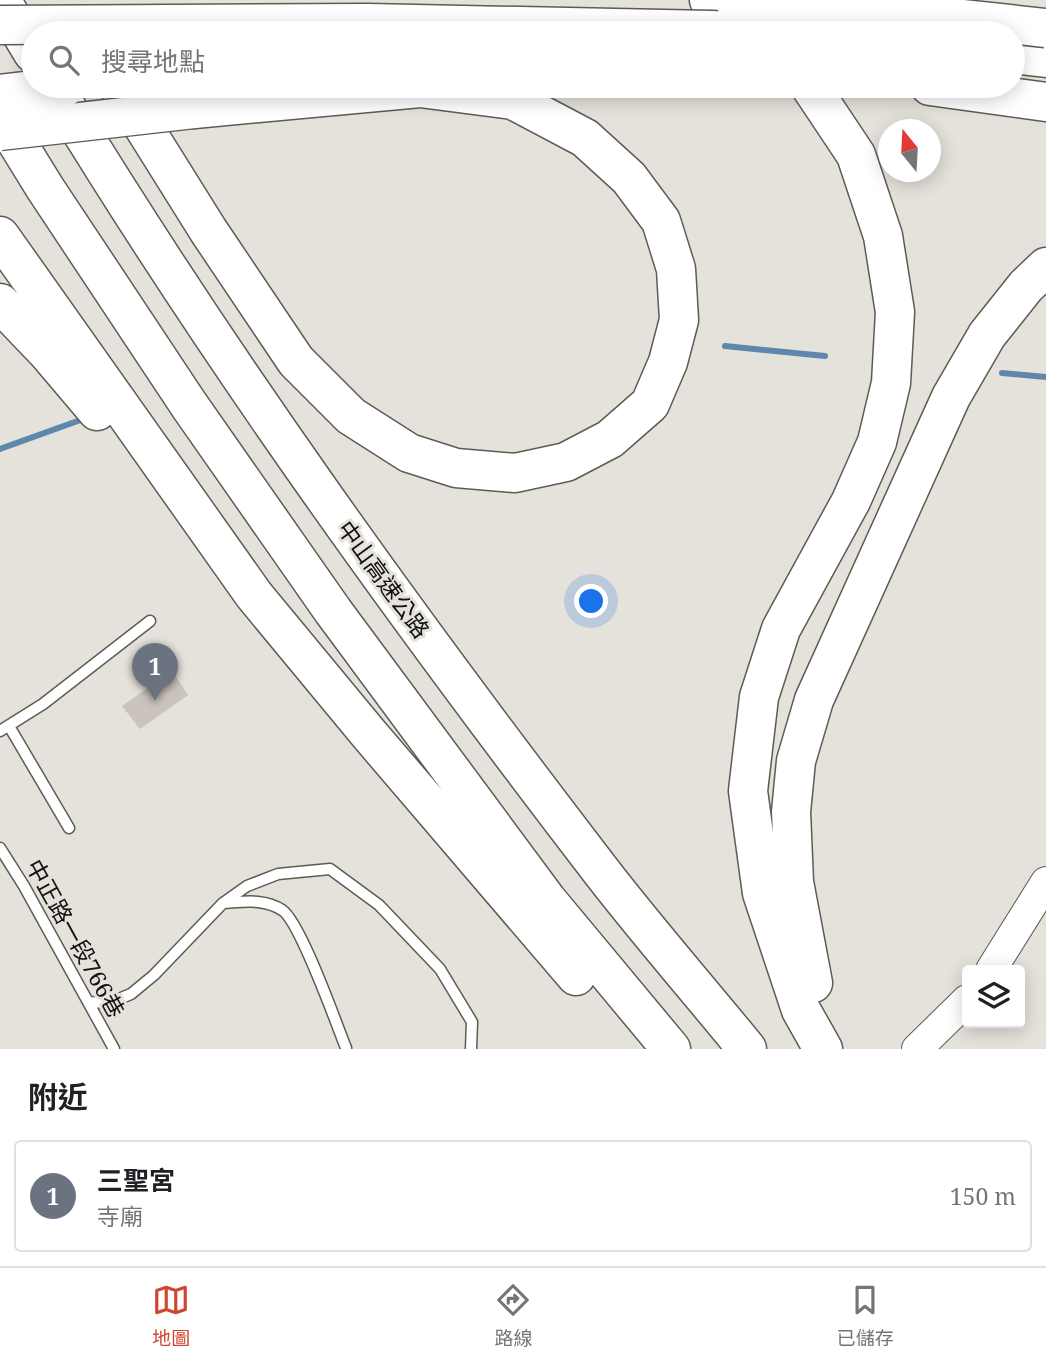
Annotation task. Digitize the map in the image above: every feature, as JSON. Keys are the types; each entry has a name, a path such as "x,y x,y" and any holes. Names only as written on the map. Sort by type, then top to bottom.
{"highway":[{"path":"1,0 21,33"},
{"path":"68,0 80,21"},
{"path":"709,0 738,21"},
{"path":"734,0 981,21"},
{"path":"0,25 21,25"},
{"path":"1025,26 1046,28"},
{"path":"1025,55 1046,58"},
{"path":"0,94 21,91"},
{"name":"中山高速公路","path":"60,98 240,376 379,575 603,873 747,1049"},
{"path":"126,98 208,230 296,361 351,416 409,453 456,468 515,473 566,462 611,439 650,404 668,362 679,320 676,269 661,221 629,178 585,138 513,100 497,98"},
{"path":"0,131 313,98"},
{"path":"818,98 856,155 883,236 895,312 891,383 877,442 851,501 781,629 759,697 748,791 762,893 801,1010 823,1049"},
{"path":"1017,98 1046,102"},
{"path":"0,115 45,188 189,405 333,611 547,900 671,1049"},
{"path":"0,236 254,595 369,734 639,1049"},
{"path":"836,1049 817,1005 794,882 791,812 796,761 814,700 951,397 987,335 1036,277"},
{"path":"0,303 47,352 126,445 239,588 254,595"}],"street":[{"path":"806,0 862,21"},
{"path":"1025,83 1046,91"},
{"path":"994,965 1046,882"},
{"path":"917,1049 962,1005"}],"lane":[{"path":"69,828 5,729 71,684 150,621"},
{"name":"中正路一段766巷","path":"0,848 114,1049"},
{"path":"88,1002 109,1003 131,994 154,975 223,903 247,886 278,874 330,869 379,905 440,969 472,1023 471,1049"},
{"path":"223,903 263,901 284,911 306,949 346,1048"}],"building":[{"path":"172,671 188,695 140,729 122,706"}],"waterway":[{"path":"725,346 825,356"},
{"path":"1002,373 1046,377"},
{"path":"0,449 86,418"}],"place":[{"name":"三聖宮","path":"155,701"}]}
